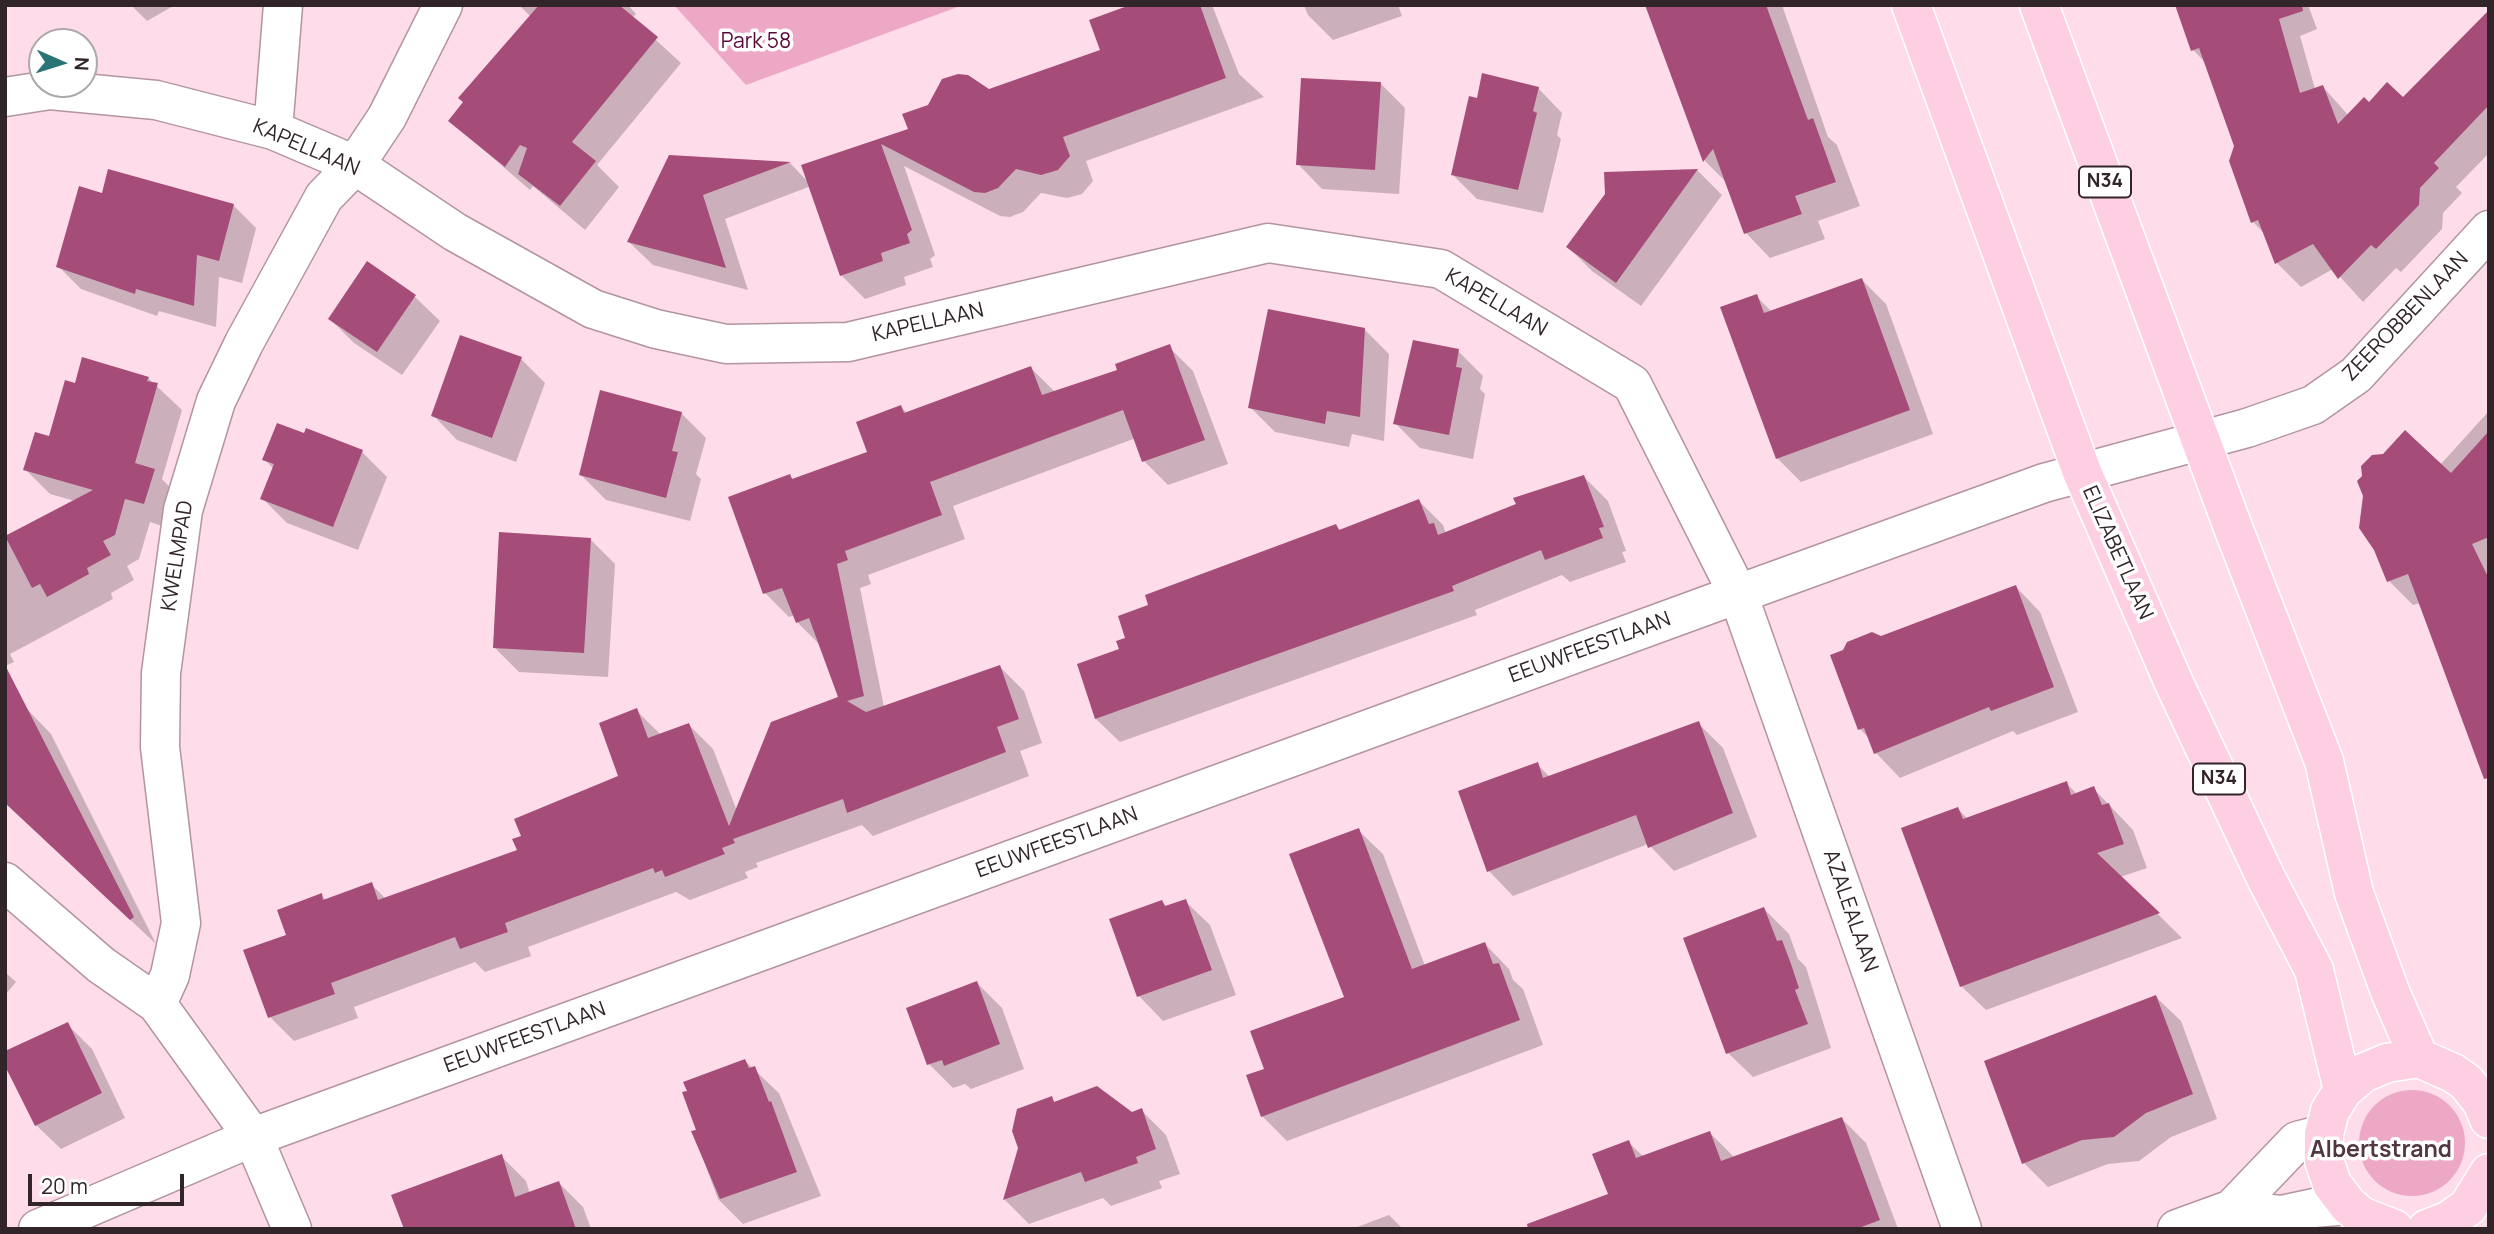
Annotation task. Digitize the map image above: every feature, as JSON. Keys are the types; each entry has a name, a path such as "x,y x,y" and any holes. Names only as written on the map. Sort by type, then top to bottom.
{"main road":[{"name":"ELIZABETLAAN","path":"1911,5 2082,472 2174,683 2266,878 2314,970 2343,1090"},
{"name":"N34","path":"2039,5 2324,761 2354,893 2391,994 2419,1058"},
{"path":"2375,1222 2332,1184 2324,1160 2324,1134 2330,1111 2343,1090 2363,1073 2387,1063 2419,1058 2477,1080 2489,1119"},
{"path":"2427,1229 2448,1221 2487,1194"}],"street":[{"path":"273,130 283,5"},
{"name":"KWELMPAD","path":"157,1004 170,975 181,923 160,747 161,673 183,510 216,401 244,342 324,197 355,165 387,117 443,5"},
{"name":"KAPELLAAN","path":"5,97 50,90 156,100 273,130 355,165 455,232 593,309 656,329 726,344 848,342 1268,243 1441,269 1632,384 1738,594"},
{"name":"ZEEROBBENLAAN","path":"2082,472 2247,428 2313,405 2356,375 2489,230"},
{"name":"EEUWFEESTLAAN","path":"38,1229 253,1137 1738,594 2082,472"},
{"name":"AZALEALAAN","path":"1738,594 1962,1229"},
{"path":"5,882 101,965 157,1004 253,1137 292,1229"},
{"path":"2177,1229 2232,1209 2297,1141 2324,1134"},
{"path":"2232,1209 2281,1215 2314,1208 2375,1222"}],"green space":[{"name":"Park 58","path":"674,5 963,5 746,85"},
{"path":"2412,1090 2432,1094 2449,1106 2461,1123 2465,1143 2461,1163 2449,1180 2432,1192 2412,1196 2392,1192 2375,1180 2363,1163 2359,1143 2363,1123 2375,1106 2392,1094"}],"building":[{"path":"539,5 619,5 658,37 572,142 596,161 560,206 518,174 527,148 520,145 505,167 448,121 463,102 458,98"},
{"path":"1130,5 1200,5 1226,78 1063,137 1070,156 1058,170 1041,175 1016,169 998,188 985,193 974,192 881,144 912,230 907,234 910,243 881,253 883,261 840,276 801,165 908,129 902,114 928,105 942,79 958,74 968,75 989,89 1100,50 1089,20"},
{"path":"1645,5 1766,5 1808,120 1813,118 1836,182 1795,196 1802,214 1744,234 1713,149 1703,162"},
{"path":"2175,5 2302,5 2303,11 2279,19 2300,93 2323,85 2338,124 2364,97 2369,102 2387,82 2403,97 2489,10 2489,105 2434,163 2439,168 2420,188 2419,205 2376,249 2371,245 2338,279 2313,244 2275,264 2258,220 2251,223 2229,161 2234,146 2199,48 2191,51"},
{"path":"1482,73 1539,87 1533,111 1537,113 1518,190 1451,175 1469,96 1477,98"},
{"path":"1301,78 1381,82 1375,170 1296,165"},
{"path":"669,155 791,162 703,195 726,268 627,242"},
{"path":"108,169 234,204 219,261 197,255 194,306 136,289 135,294 56,267 79,186 102,193"},
{"path":"1698,169 1616,283 1566,247 1605,194 1604,172"},
{"path":"367,261 416,295 377,352 328,319"},
{"path":"1862,278 1910,410 1776,459 1720,307 1757,294 1764,313"},
{"path":"1268,309 1365,328 1360,417 1327,411 1325,424 1248,408"},
{"path":"460,335 522,357 492,438 431,416"},
{"path":"1413,340 1459,349 1456,367 1462,368 1449,435 1393,424"},
{"path":"1170,344 1205,440 1142,462 1123,410 930,482 942,515 845,551 848,560 837,564 864,696 847,701 866,712 1000,665 1019,719 997,727 1006,752 847,813 843,799 733,839 735,843 722,848 725,854 665,877 662,870 655,873 653,868 505,923 508,932 460,949 455,937 331,983 335,994 268,1018 243,950 286,935 277,910 322,893 323,900 372,882 378,900 517,850 512,839 521,836 514,819 618,776 599,723 637,708 648,738 689,723 729,826 771,722 838,697 809,618 796,623 782,588 763,594 728,497 790,474 792,479 867,452 856,422 901,405 904,413 1031,366 1042,395 1117,370 1115,364"},
{"path":"82,357 149,377 147,381 158,383 135,463 155,469 144,504 125,499 115,535 103,541 111,555 87,568 89,574 47,597 40,584 32,588 5,536 93,490 23,470 35,432 49,436 65,380 75,383"},
{"path":"600,390 682,412 672,451 678,452 666,498 579,475"},
{"path":"277,423 304,433 306,428 363,450 333,527 260,499 274,464 262,460"},
{"path":"2405,430 2451,473 2489,431 2489,537 2472,544 2489,579 2489,778 2484,779 2408,574 2387,582 2374,550 2359,528 2363,496 2357,481 2362,476 2361,466 2372,455 2383,454"},
{"path":"1584,475 1604,527 1599,528 1603,538 1545,560 1541,550 1452,586 1454,591 1095,719 1077,664 1119,649 1116,641 1125,638 1118,616 1148,605 1145,595 1336,524 1339,530 1419,499 1429,524 1434,523 1438,535 1516,504 1513,498"},
{"path":"499,532 591,538 584,653 493,648"},
{"path":"2016,585 2054,687 1991,711 1989,707 1874,754 1864,728 1858,730 1830,655 1843,650 1847,642 1872,632 1881,636"},
{"path":"5,665 134,917 130,920 5,803"},
{"path":"1699,721 1733,813 1648,848 1636,815 1487,872 1458,791 1538,762 1543,778"},
{"path":"2067,781 2071,795 2094,786 2102,805 2109,803 2124,844 2097,853 2160,913 1960,987 1901,828 1958,807 1963,819"},
{"path":"1359,828 1412,969 1485,942 1493,964 1499,963 1520,1020 1261,1117 1246,1075 1264,1069 1250,1031 1344,997 1289,854"},
{"path":"1186,899 1212,970 1137,997 1109,919 1162,900 1165,906"},
{"path":"1764,907 1777,941 1782,940 1799,988 1795,990 1808,1024 1726,1054 1683,938"},
{"path":"977,981 1000,1044 944,1066 942,1060 927,1065 906,1008"},
{"path":"2156,995 2193,1094 2146,1113 2114,1137 2082,1140 2022,1164 1984,1061"},
{"path":"68,1022 102,1093 35,1126 5,1066 5,1051"},
{"path":"745,1059 749,1068 755,1066 797,1172 720,1199 691,1131 696,1130 682,1092 687,1091 683,1082"},
{"path":"1097,1086 1132,1112 1142,1108 1156,1149 1136,1157 1138,1163 1085,1182 1081,1172 1003,1200 1018,1148 1012,1131 1017,1109 1052,1096 1054,1102"},
{"path":"1842,1117 1880,1220 1856,1229 1528,1229 1527,1224 1608,1194 1592,1154 1629,1140 1636,1158 1710,1131 1721,1161"},
{"path":"502,1154 515,1197 559,1181 576,1229 404,1229 391,1195"}],"district":[{"name":"Albertstrand","path":"2381,1151"}]}
